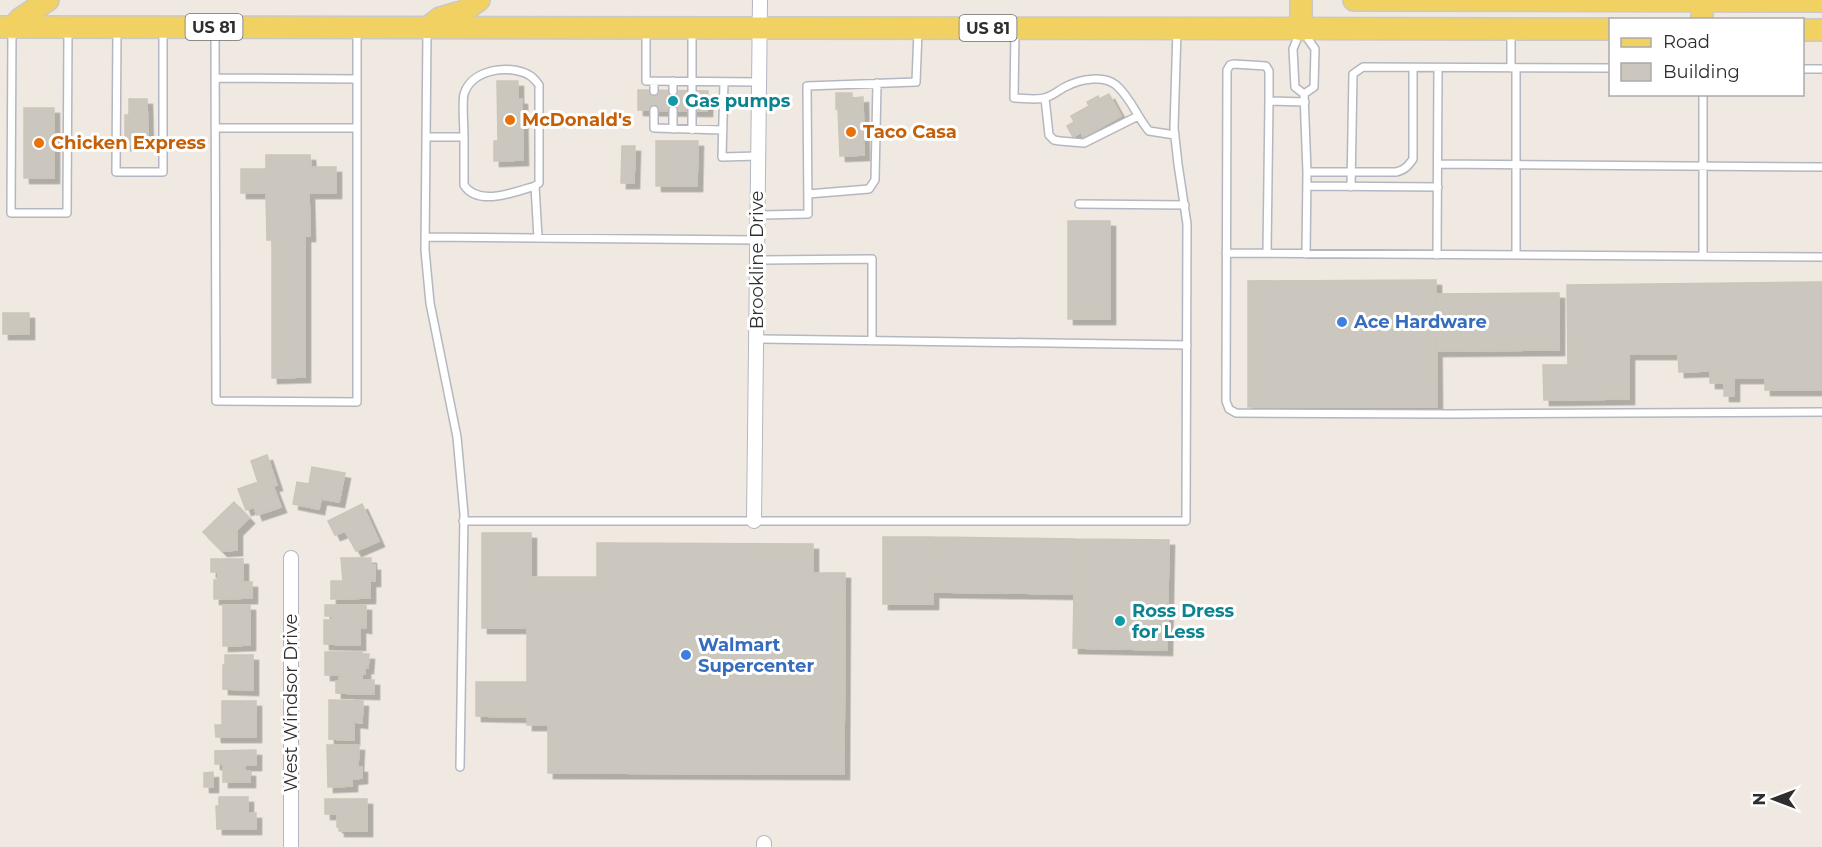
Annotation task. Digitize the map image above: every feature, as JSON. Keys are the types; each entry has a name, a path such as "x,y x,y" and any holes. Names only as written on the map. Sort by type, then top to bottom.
{"main road":[{"path":"6,27 48,0"},
{"path":"428,27 440,18 464,11 479,0"},
{"path":"1301,0 1301,30"},
{"path":"1354,0 1822,1"},
{"path":"1702,0 1702,18"},
{"name":"US 81","path":"6,27 1609,29"},
{"path":"1804,30 1822,30"}],"street":[{"name":"Brookline Drive","path":"754,521 760,0"},
{"name":"West Windsor Drive","path":"291,558 291,847"}],"lane":[{"path":"6,27 12,213 67,213 68,26"},
{"path":"117,27 116,172 163,172 163,27"},
{"path":"215,27 216,401 357,402 357,27"},
{"path":"428,27 425,237 430,303 457,437 463,521 460,767"},
{"path":"646,28 646,81 759,82"},
{"path":"692,28 692,91"},
{"path":"757,215 808,214 807,86 916,82 918,28"},
{"path":"1015,28 1014,98 1045,98 1082,80 1111,81 1131,102 1149,131 1175,135"},
{"path":"463,521 1186,521 1187,224 1175,135 1177,28"},
{"path":"1511,29 1514,68 1516,255"},
{"path":"1301,30 1293,49 1295,87 1305,98 1306,254"},
{"path":"1269,101 1305,98 1314,87 1315,49 1301,30"},
{"path":"1267,254 1269,71 1266,66 1230,65 1227,70 1226,253 1226,401 1229,410 1236,413 1474,414 1822,412"},
{"path":"1351,187 1353,74 1363,68 1609,68"},
{"path":"1307,172 1396,172 1404,170 1413,159 1413,68"},
{"path":"1437,255 1438,68"},
{"path":"508,69 532,76 539,85 539,183 535,186 492,196 478,195 468,191 464,185 464,137 464,94 472,82 484,74 508,69"},
{"path":"1804,69 1822,69"},
{"path":"215,78 357,79"},
{"path":"654,81 654,91"},
{"path":"673,81 673,91"},
{"path":"724,82 722,157 758,156"},
{"path":"808,194 869,189 875,180 877,83"},
{"path":"1703,96 1703,256"},
{"path":"1045,98 1049,135 1054,140 1084,143 1138,116"},
{"path":"654,110 654,128 723,130"},
{"path":"673,110 673,129"},
{"path":"692,110 692,130"},
{"path":"215,128 357,128"},
{"path":"426,137 464,137"},
{"path":"1438,164 1822,167"},
{"path":"535,186 538,238"},
{"path":"1306,186 1438,187"},
{"path":"1079,204 1185,204"},
{"path":"425,237 757,240"},
{"path":"1226,253 1822,257"},
{"path":"757,260 872,259 872,341"},
{"path":"757,339 1187,345"}],"building":[{"name":"McDonald's","path":"497,81 518,81 518,99 522,99 523,160 494,161 494,141 498,141"},
{"name":"Gas pumps","path":"638,90 708,91 707,111 638,110"},
{"name":"Taco Casa","path":"836,93 852,93 852,98 863,97 864,155 840,156"},
{"path":"1109,94 1121,116 1083,137 1081,132 1073,137 1067,126 1074,122 1071,116 1089,106 1087,102 1098,96 1099,99"},
{"path":"129,99 147,99 148,144 125,145 125,115 129,115"},
{"name":"Chicken Express","path":"24,108 54,108 54,178 24,178"},
{"path":"656,141 698,141 697,186 656,186"},
{"path":"622,146 635,146 634,183 621,183"},
{"path":"266,155 310,155 311,167 336,167 336,193 309,193 310,236 305,236 305,377 272,378 272,240 267,240 266,193 241,193 241,169 266,169"},
{"path":"1068,221 1110,221 1110,319 1068,319"},
{"name":"Ace Hardware","path":"1436,280 1437,407 1248,407 1248,281"},
{"path":"1822,282 1822,390 1765,390 1765,378 1734,378 1734,396 1724,396 1724,383 1710,383 1710,371 1679,372 1678,354 1629,354 1629,399 1544,400 1543,365 1568,365 1567,285"},
{"path":"1559,293 1559,350 1436,351 1436,294"},
{"path":"3,313 29,313 29,334 3,334"},
{"path":"267,455 277,485 273,486 281,507 257,515 254,507 246,510 238,489 258,482 251,461"},
{"path":"312,467 345,473 339,502 321,499 319,509 293,504 297,482 309,484"},
{"path":"234,502 249,518 234,533 237,532 237,550 222,551 203,532"},
{"path":"362,504 379,541 356,551 345,531 335,535 328,521"},
{"name":"Walmart Supercenter","path":"482,533 531,533 531,577 597,577 597,543 813,544 813,573 845,573 844,774 548,773 548,725 527,725 527,717 476,716 476,682 527,682 527,628 482,628"},
{"path":"883,537 934,537 933,604 883,604"},
{"path":"934,537 1075,539 1074,594 933,592"},
{"name":"Ross Dress for Less","path":"1075,539 1169,540 1167,650 1073,648"},
{"path":"341,558 371,558 371,565 375,565 375,581 370,581 370,598 331,599 331,581 343,581"},
{"path":"211,559 243,559 243,582 252,582 252,598 214,599 214,580 218,580 218,572 211,572"},
{"path":"223,605 250,605 250,645 223,646"},
{"path":"325,605 366,605 366,628 360,627 360,645 324,644 324,620 332,620 332,616 325,616"},
{"path":"325,652 369,654 368,668 365,668 365,674 362,674 362,680 374,680 374,694 336,693 336,681 339,681 340,675 325,675"},
{"path":"225,655 253,655 253,690 223,689"},
{"path":"329,700 363,701 362,723 354,722 354,740 329,739"},
{"path":"222,701 256,701 256,737 216,737 215,725 222,725"},
{"path":"327,745 359,745 358,767 362,767 362,778 352,779 352,786 328,787"},
{"path":"256,750 256,765 245,765 245,771 250,771 250,782 223,782 223,764 215,764 215,751"},
{"path":"213,772 213,787 204,787 204,773"},
{"path":"219,797 248,797 248,813 256,813 256,829 217,829 216,806 219,806"},
{"path":"325,799 367,799 367,831 339,831 337,814 325,814"}],"place":[{"name":"Gas pumps","path":"673,101"},
{"name":"McDonald's","path":"510,120"},
{"name":"Taco Casa","path":"851,132"},
{"name":"Chicken Express","path":"39,143"},
{"name":"Ace Hardware","path":"1342,322"},
{"name":"Ross Dress for Less","path":"1120,621"},
{"name":"Walmart Supercenter","path":"686,655"}]}
